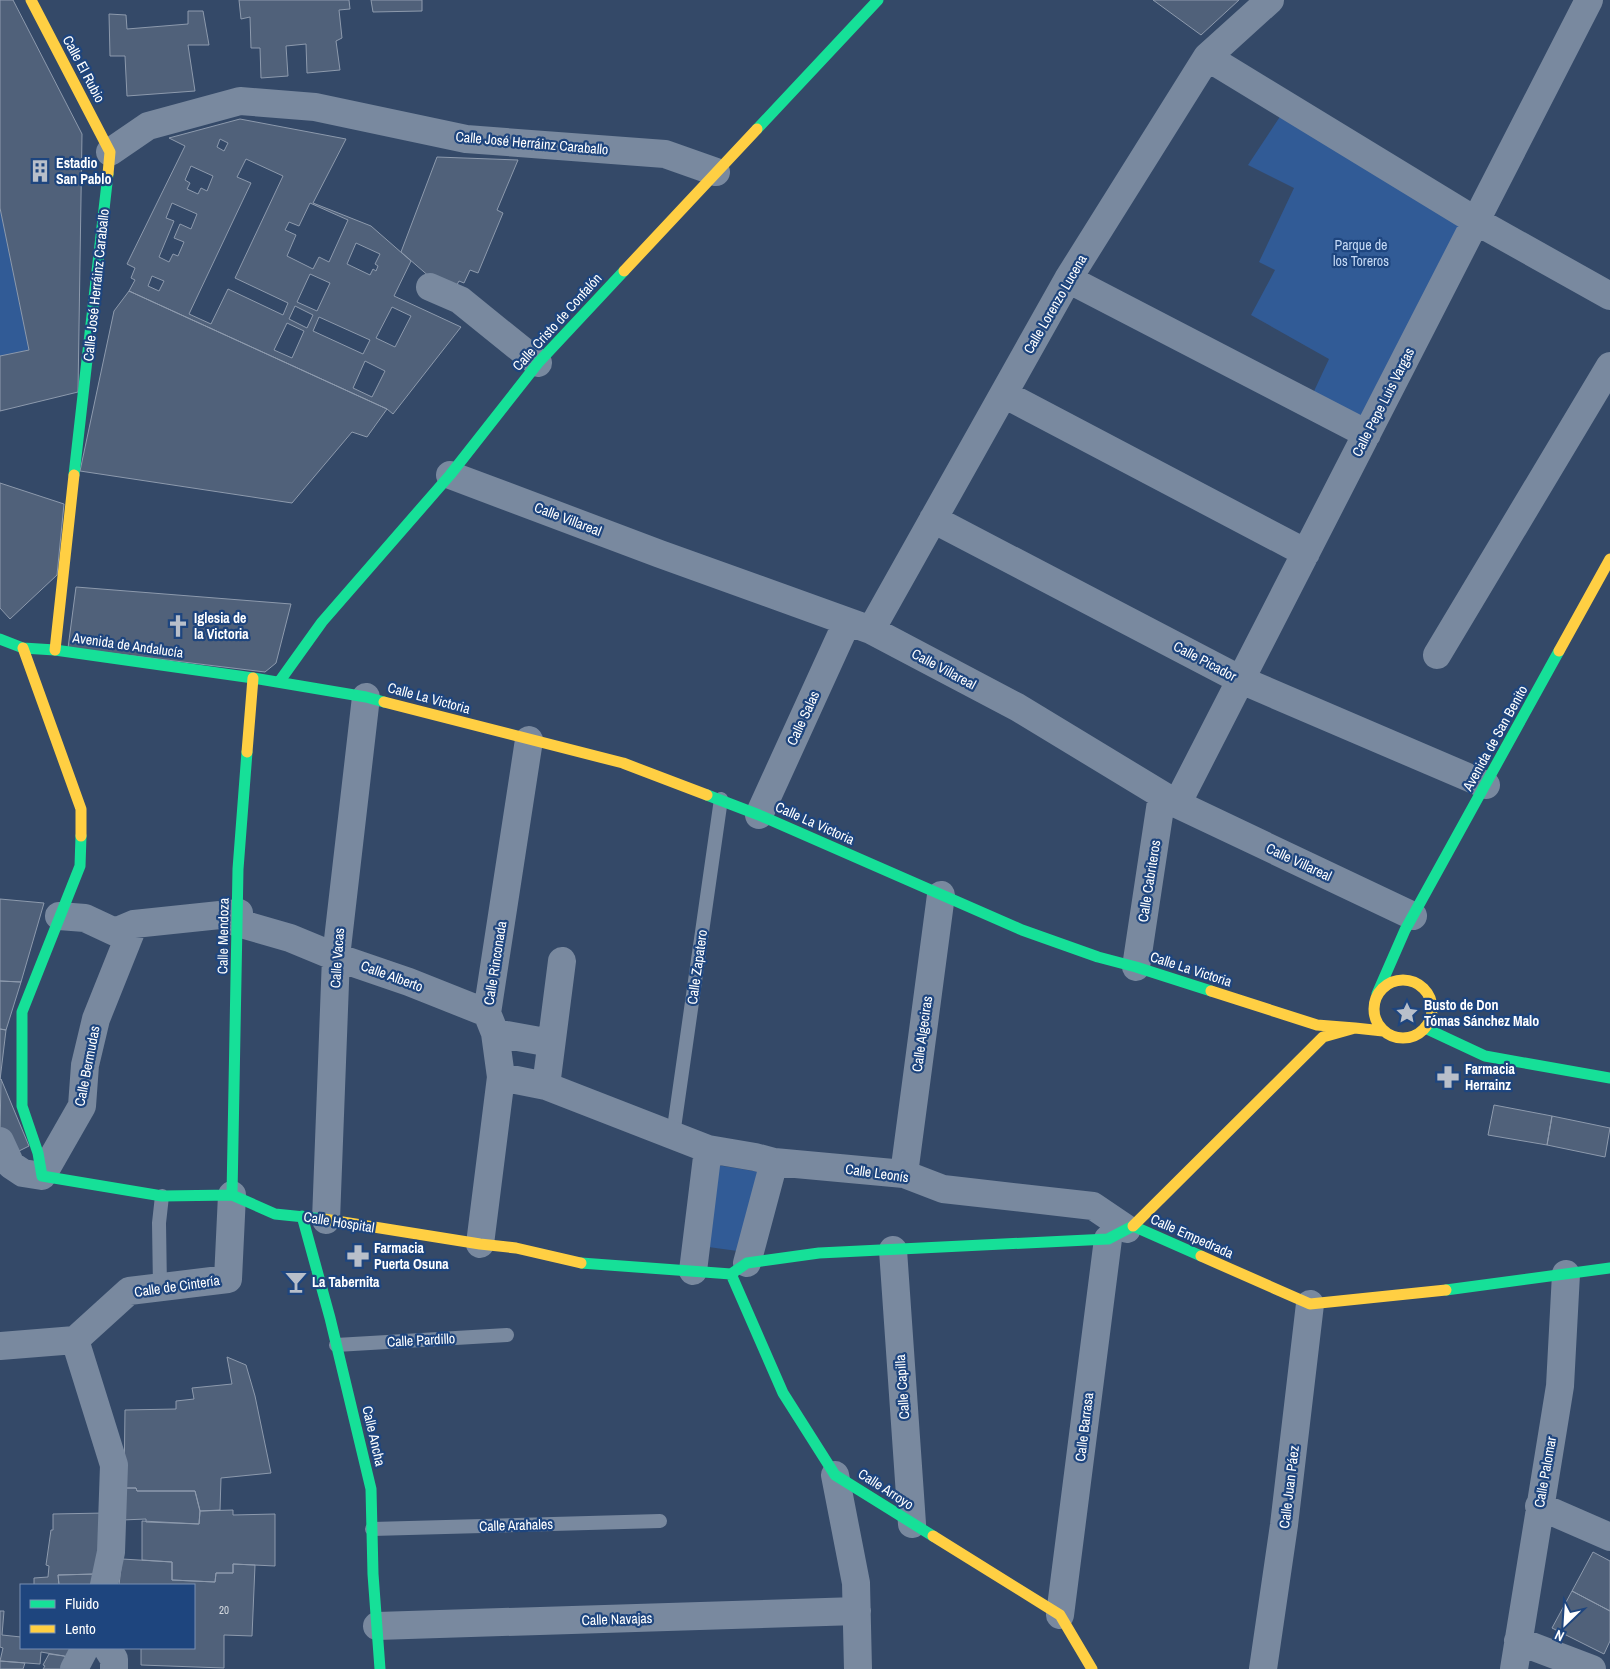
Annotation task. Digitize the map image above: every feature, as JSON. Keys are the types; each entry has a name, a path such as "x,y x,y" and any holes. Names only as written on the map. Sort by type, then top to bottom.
{"street":[{"name":"Calle El Rubio","path":"31,0 110,152"},
{"name":"Calle Cristo de Confalón","path":"279,682 322,622 450,475 538,363 878,0"},
{"name":"Calle Lorenzo Lucena","path":"859,626 933,519 1068,279 1207,57 1270,0"},
{"name":"Calle Pepe Luis Vargas","path":"1169,800 1241,680 1590,0"},
{"path":"1207,57 1476,221 1610,296"},
{"name":"Calle José Herráinz Caraballo","path":"55,650 110,152 148,126 240,101 315,107 466,139 665,154 716,172"},
{"path":"1068,279 1367,434"},
{"path":"430,287 460,300 538,363"},
{"path":"1438,655 1610,366"},
{"path":"1004,394 1306,553"},
{"name":"Calle Villareal","path":"450,475 651,551 859,626 1016,707 1169,800 1409,923"},
{"name":"Calle Picador","path":"933,519 1241,680 1486,785"},
{"name":"Avenida de San Benito","path":"1377,994 1409,923 1610,559"},
{"name":"Calle Salas","path":"759,815 859,626"},
{"name":"Avenida de Andalucía","path":"0,639 23,648 55,650 253,678"},
{"path":"23,648 82,809 80,866 22,1012 22,1106 38,1153 42,1176"},
{"name":"Calle La Victoria","path":"253,678 366,697 623,763 721,799 1022,930 1098,957 1136,967 1317,1025 1383,1031"},
{"name":"Calle Mendoza","path":"232,1195 238,869 253,678"},
{"name":"Calle Vacas","path":"314,1218 336,957 366,697"},
{"name":"Calle Rinconada","path":"480,1244 501,1077 491,1023 529,740"},
{"name":"Calle Cabriteros","path":"1136,967 1169,800"},
{"name":"Calle Algeciras","path":"904,1174 941,895"},
{"path":"59,916 84,918 115,932 134,924 238,918"},
{"name":"Calle Alberto","path":"238,918 336,957 409,982 491,1023 551,1043"},
{"path":"1408,948 1409,923"},
{"name":"Calle Bermudas","path":"42,1176 82,1106 85,1065 96,1019 134,924"},
{"path":"546,1086 562,962"},
{"path":"1412,977 1427,993 1431,1002 1430,1020 1418,1034 1400,1038 1392,1036 1383,1031 1373,1013 1377,994 1384,986 1393,981 1412,977"},
{"path":"1123,1232 1323,1037 1355,1028"},
{"path":"1425,1028 1485,1056 1610,1078"},
{"name":"Calle Leonís","path":"501,1077 546,1086 708,1149 774,1162 904,1174 943,1189 1093,1206 1123,1232"},
{"path":"693,1271 708,1149"},
{"name":"Calle Hospital","path":"4,1157 23,1173 162,1196 232,1195 274,1214 314,1218 516,1248 585,1264 693,1271 739,1268"},
{"path":"739,1268 774,1162"},
{"name":"Calle de Cintería","path":"75,1340 129,1291 228,1280 232,1195"},
{"name":"Calle Ancha","path":"314,1218 336,1345 371,1489 380,1669"},
{"name":"Calle Empedrada","path":"739,1268 819,1253 893,1250 1123,1232 1310,1304 1461,1290 1610,1268"},
{"name":"Calle Barrasa","path":"1060,1615 1123,1232"},
{"name":"Calle Capilla","path":"893,1250 912,1524"},
{"name":"Calle Arroyo","path":"739,1268 783,1393 836,1475 1060,1615 1092,1669"},
{"name":"Calle Palomar","path":"1514,1669 1560,1386 1566,1274"},
{"name":"Calle Juan Páez","path":"1263,1669 1284,1525 1310,1304"},
{"path":"0,1346 75,1340 114,1465 111,1552 104,1584"},
{"path":"836,1475 856,1583 858,1669"},
{"path":"1539,1506 1610,1537"},
{"name":"Calle Navajas","path":"377,1626 857,1611"},
{"path":"1518,1640 1592,1669"},
{"path":"74,1669 84,1649"},
{"path":"108,1649 114,1659 114,1669"}],"lane":[{"name":"Calle Zapatero","path":"673,1135 721,799"},
{"path":"160,1288 159,1223 162,1196"},
{"name":"Calle Pardillo","path":"336,1345 507,1335"},
{"name":"Calle Arahales","path":"372,1529 660,1521"}],"green space":[{"name":"Parque de los Toreros","path":"1287,106 1476,221 1367,434 1308,404 1329,359 1251,315 1275,270 1259,262 1294,188 1248,165"},
{"path":"0,208 29,350 0,356"},
{"path":"711,1164 766,1173 745,1252 701,1246"}],"building":[{"name":"Estadio San Pablo","path":"0,0 13,0 82,134 78,392 0,411 0,356 29,350 0,208"},
{"path":"239,0 349,0 350,9 339,10 342,38 336,41 340,70 307,73 306,44 286,46 288,76 261,78 260,48 251,48 250,17 241,19"},
{"path":"371,0 422,0 422,11 373,12"},
{"path":"1153,0 1239,0 1201,35"},
{"path":"188,11 203,11 209,45 188,45 195,91 127,96 125,56 110,56 109,14 126,15 127,29 188,24"},
{"path":"240,119 346,139 313,203 371,226 411,261 394,296 461,327 393,414 387,409 129,291 135,280 131,278 135,268 127,264 185,146 169,138","holes":["220,139 228,143 224,151 217,147","246,159 283,176 235,278 288,303 283,315 228,289 211,324 189,314 251,183 237,177","191,166 213,176 207,191 201,188 198,194 187,189 190,183 185,180","172,203 197,214 191,229 180,224 174,238 184,242 178,256 173,254 169,262 159,257 174,221 166,218","310,203 348,220 329,262 319,257 313,269 287,256 296,235 285,230 289,222 299,226","356,243 380,254 375,264 378,266 376,271 373,269 370,275 347,264","310,274 330,283 317,311 297,302","152,276 164,281 159,291 148,286","295,306 313,315 307,328 289,319","392,307 411,316 395,347 376,338","319,317 370,340 363,354 313,331","287,323 304,331 292,358 274,350","365,361 385,371 372,397 353,388"]},
{"path":"437,157 518,160 497,210 503,213 478,273 470,270 464,283 459,281 453,292 431,278 401,252"},
{"path":"129,291 387,409 367,437 352,432 292,503 80,471 114,311"},
{"path":"0,483 64,504 57,575 10,619 0,608"},
{"name":"Iglesia de la Victoria","path":"76,587 291,604 276,663 265,672 68,648"},
{"path":"0,899 44,903 21,982 0,981"},
{"path":"0,981 21,982 6,1030 0,1029"},
{"path":"0,1029 6,1030 0,1080"},
{"path":"1,1079 29,1146 17,1152 0,1132"},
{"path":"1494,1105 1552,1116 1547,1145 1488,1135"},
{"path":"1552,1116 1610,1128 1605,1157 1547,1145"},
{"path":"227,1357 246,1365 255,1396 271,1473 221,1478 220,1510 200,1511 195,1491 137,1491 136,1488 124,1488 125,1410 176,1409 176,1401 194,1399 192,1388 232,1384"},
{"path":"124,1488 136,1488 137,1491 195,1491 200,1511 199,1524 146,1522 146,1519 122,1520"},
{"path":"233,1510 233,1515 275,1514 275,1566 233,1564 233,1573 216,1573 215,1582 172,1580 172,1562 142,1560 142,1521 199,1524 200,1511"},
{"path":"105,1513 96,1574 58,1575 59,1584 34,1584 34,1578 48,1577 49,1566 46,1565 51,1530 53,1530 53,1514"},
{"path":"1593,1552 1610,1561 1610,1611 1572,1591"},
{"path":"122,1559 172,1562 172,1580 215,1582 216,1573 233,1573 233,1564 255,1565 252,1636 224,1635 224,1668 141,1665 141,1649 195,1649 195,1584 119,1584"},
{"path":"96,1574 95,1584 59,1584 58,1575"},
{"path":"1572,1591 1610,1611 1610,1641 1604,1654 1552,1628"},
{"path":"0,1611 4,1611 2,1635 20,1637 20,1649 79,1649 75,1661 64,1656 41,1652 40,1664 0,1661 3,1648 0,1647"},
{"path":"49,1654 64,1656 75,1661 70,1669 43,1669"},
{"path":"0,1661 25,1663 23,1669 0,1669"}],"traffic: fast":[{"path":"757,129 878,0"},
{"path":"74,475 108,174"},
{"path":"279,682 322,622 450,475 538,363 624,271"},
{"path":"0,639 23,648 55,650 253,678 366,697 384,702"},
{"path":"1377,994 1405,930 1559,651"},
{"path":"232,1195 238,869 247,752"},
{"path":"707,795 759,815 1022,930 1098,957 1211,991"},
{"path":"81,836 80,866 22,1012 22,1106 38,1153 42,1176 162,1196 232,1195 275,1214 324,1219"},
{"path":"1425,1028 1485,1056 1610,1078"},
{"path":"302,1216 330,1318 371,1489 373,1574 380,1669"},
{"path":"731,1274 747,1263 819,1253 1108,1239 1133,1226 1201,1256"},
{"path":"581,1263 731,1274"},
{"path":"1446,1290 1610,1268"},
{"path":"731,1274 783,1393 835,1475 933,1536"}],"traffic: slow":[{"path":"31,0 110,152 108,174"},
{"path":"624,271 757,129"},
{"path":"55,650 74,475"},
{"path":"1559,651 1610,559"},
{"path":"23,648 81,809 81,836"},
{"path":"247,752 253,678"},
{"path":"384,702 623,763 707,795"},
{"path":"1403,980 1414,982 1424,988 1430,998 1432,1009 1430,1020 1424,1030 1414,1036 1403,1038 1392,1036 1382,1030 1376,1020 1374,1009 1376,998 1382,988 1392,982 1403,980"},
{"path":"1211,991 1317,1025 1355,1028"},
{"path":"1133,1226 1323,1037 1355,1028 1383,1031"},
{"path":"324,1219 516,1248 581,1263"},
{"path":"1201,1256 1310,1304 1446,1290"},
{"path":"933,1536 1060,1615 1092,1669"}],"place":[{"name":"Estadio San Pablo","path":"40,171"},
{"name":"Iglesia de la Victoria","path":"178,626"},
{"name":"Busto de Don Tómas Sánchez Malo","path":"1407,1013"},
{"name":"Farmacia Herrainz","path":"1448,1077"},
{"name":"Farmacia Puerta Osuna","path":"358,1256"},
{"name":"La Tabernita","path":"296,1282"}]}
